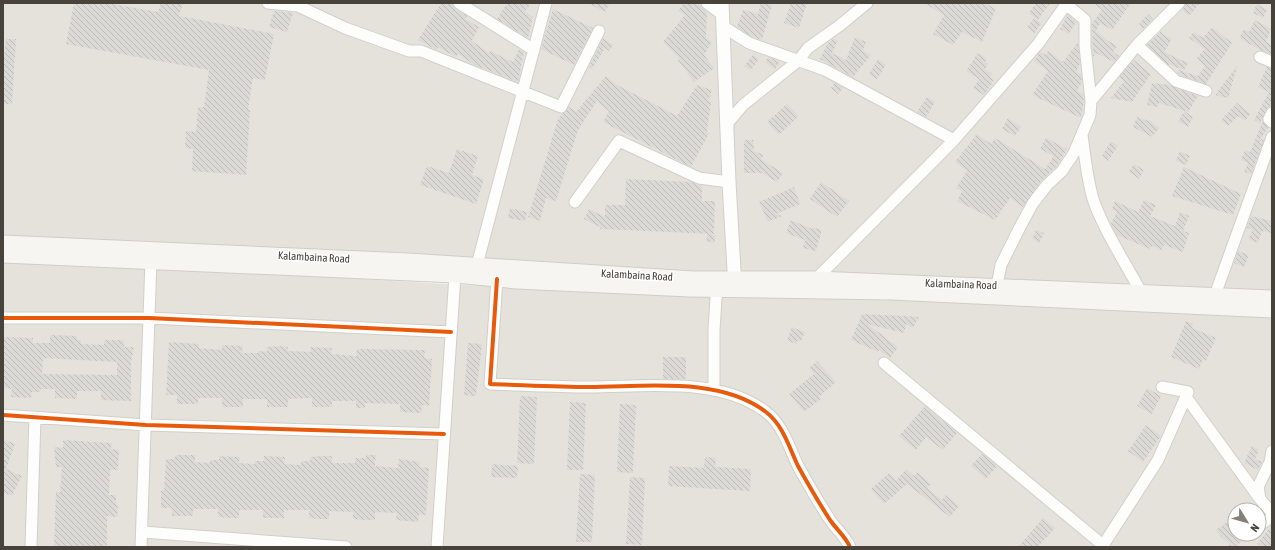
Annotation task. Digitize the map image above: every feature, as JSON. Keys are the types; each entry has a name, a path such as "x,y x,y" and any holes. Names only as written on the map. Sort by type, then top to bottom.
{"main road":[{"name":"Kalambaina Road","path":"3,242 477,265 693,278 717,284 816,278 1272,298"},
{"path":"3,255 151,260 455,275 497,279 717,284"},
{"path":"735,284 1272,310"}],"street":[{"path":"268,3 298,6 345,28 410,51 421,51 561,107 599,31"},
{"path":"459,3 534,50"},
{"path":"477,265 546,3"},
{"path":"707,3 723,15 749,43 826,70 954,140"},
{"path":"726,125 743,106 798,61 808,48 839,26 867,3"},
{"path":"1091,101 1137,45 1179,3"},
{"path":"816,278 954,140 1038,44 1066,4 1085,20 1085,46 1091,101 1090,114 1074,153 1062,171 1038,197 1020,227 1001,265 997,285"},
{"path":"723,15 726,125 735,284"},
{"path":"1137,45 1176,81 1206,91"},
{"path":"1260,57 1272,62"},
{"path":"1272,113 1269,119 1272,122"},
{"path":"1082,135 1087,174 1093,200 1141,292"},
{"path":"1214,295 1272,137"},
{"path":"575,202 620,141 699,178 729,182"},
{"path":"141,547 151,260"},
{"path":"437,547 455,275"},
{"path":"497,279 490,384 589,387 662,386 714,389 748,401 767,412 782,429 805,479 831,522 845,537 850,547"},
{"path":"714,389 714,330 717,284"},
{"path":"3,318 149,318 451,332"},
{"path":"884,363 1077,521 1103,546 1158,460 1188,392 1162,387"},
{"path":"1186,397 1272,515"},
{"path":"3,415 146,426 444,434"},
{"path":"31,547 34,417"},
{"path":"1260,499 1258,487 1270,462 1272,450"},
{"path":"142,532 262,544 346,547"}],"shaded area":[{"path":"3,3 1272,3 1272,296 417,264 3,242"},
{"path":"3,257 460,285 738,293 1272,313 1272,547 3,547"}],"building":[{"path":"74,3 107,3 158,12 161,3 183,3 179,16 274,34 265,80 253,78 248,110 250,110 246,175 192,171 193,149 185,148 186,131 196,132 198,107 204,107 209,70 66,44"},
{"path":"441,3 452,3 455,9 467,16 465,19 479,27 472,41 489,53 490,51 513,62 519,49 524,52 518,82 475,65 458,54 456,57 438,47 437,50 418,40"},
{"path":"507,3 531,3 525,12 533,17 528,38 497,19"},
{"path":"588,3 610,3 605,12"},
{"path":"684,3 700,5 707,12 706,38 712,42 704,55 714,68 694,82 678,60 680,59 663,42 685,15 678,11"},
{"path":"761,3 772,5 762,40 752,37 737,27 743,10 758,14"},
{"path":"791,3 807,3 799,28 784,23"},
{"path":"924,3 985,3 996,9 982,42 962,32 953,45 933,34 944,15"},
{"path":"1036,3 1050,3 1038,20 1029,13"},
{"path":"1093,3 1131,3 1112,30 1100,23 1096,31 1105,39 1117,46 1113,52 1119,56 1114,62 1096,53 1093,57 1092,23 1102,10"},
{"path":"1186,3 1200,3 1189,16 1182,10"},
{"path":"1257,4 1267,10 1263,18 1253,13"},
{"path":"553,9 593,28 574,65 541,49"},
{"path":"274,11 293,13 287,32 269,27"},
{"path":"1068,14 1076,22 1069,34 1060,29"},
{"path":"1148,14 1153,19 1143,29 1139,24"},
{"path":"1034,18 1041,23 1035,33 1027,27"},
{"path":"1255,20 1271,29 1266,42 1272,45 1272,54 1260,50 1239,38 1244,29 1249,32"},
{"path":"1212,27 1232,43 1206,84 1177,73 1179,70 1198,76 1205,66 1197,58 1205,49 1189,38 1194,32 1203,38"},
{"path":"1161,31 1162,34 1172,39 1164,52 1188,63 1184,70 1167,64 1147,45"},
{"path":"855,37 866,42 863,50 871,55 853,77 820,59 828,43 833,39 838,41 832,53 846,60"},
{"path":"603,38 613,45 609,51 605,48 592,69 589,67"},
{"path":"6,39 16,39 12,104 3,104 3,67"},
{"path":"1078,42 1080,63 1076,72 1081,74 1082,82 1077,91 1083,94 1084,101 1081,118 1032,95 1048,71 1034,61 1040,52 1046,55 1048,51 1063,62"},
{"path":"978,53 987,59 985,62 988,64 985,69 992,74 990,77 994,80 984,95 973,88 979,79 966,71"},
{"path":"753,55 759,59 751,70 744,66"},
{"path":"769,57 780,62 775,69 765,62"},
{"path":"878,59 886,65 877,79 869,74"},
{"path":"1134,60 1151,74 1132,102 1111,98 1124,81 1119,77"},
{"path":"1237,66 1228,98 1215,95"},
{"path":"1267,67 1272,69 1272,104 1266,110 1260,124 1254,120 1269,92 1258,87"},
{"path":"606,76 617,85 677,116 697,85 712,90 708,102 711,102 707,132 709,133 691,167 603,122 609,111 597,101 578,130 556,201 546,198 540,221 528,217 558,119 569,107 576,112"},
{"path":"835,83 843,88 838,94 831,88"},
{"path":"1152,83 1170,85 1198,96 1188,112 1159,103 1158,107 1147,105"},
{"path":"927,97 935,102 926,117 917,112"},
{"path":"1237,103 1250,114 1245,121 1238,116 1228,126 1221,120"},
{"path":"787,104 799,116 779,135 767,122"},
{"path":"1184,111 1193,117 1188,127 1178,122"},
{"path":"1137,117 1152,122 1159,128 1152,137 1133,127"},
{"path":"1008,118 1021,127 1015,136 1002,129"},
{"path":"1263,121 1268,128 1260,139 1264,140 1251,174 1244,172 1248,163 1241,160 1245,150 1250,152"},
{"path":"977,134 991,144 995,138 1045,169 1054,156 1040,149 1046,138 1067,149 1057,166 1041,181 1023,207 1010,198 995,220 957,201 962,191 956,188 967,171 955,162"},
{"path":"744,140 753,140 754,151 764,155 761,159 783,173 777,182 762,173 744,173"},
{"path":"1111,141 1118,146 1108,161 1102,156"},
{"path":"457,149 478,156 472,175 484,179 476,204 420,185 427,166 449,173"},
{"path":"1180,151 1190,156 1186,165 1176,161"},
{"path":"1134,164 1144,170 1139,179 1129,172"},
{"path":"1184,167 1241,194 1233,215 1172,196"},
{"path":"626,179 691,182 702,186 702,201 715,201 714,234 600,229 600,227 584,219 589,209 605,217 605,205 625,205"},
{"path":"821,182 849,201 837,217 810,199"},
{"path":"794,187 800,204 776,214 782,216 768,222 759,202"},
{"path":"1144,200 1156,205 1150,216 1175,226 1180,212 1189,216 1183,231 1189,233 1183,252 1164,245 1162,250 1152,246 1150,249 1117,235 1111,224 1117,212 1112,209 1115,201 1138,212"},
{"path":"510,208 527,212 525,221 508,218"},
{"path":"1251,216 1272,221 1272,233 1262,231 1258,243 1248,239 1253,229 1247,228"},
{"path":"791,220 812,229 812,227 822,230 816,251 803,248 805,240 786,233"},
{"path":"1036,230 1044,233 1039,243 1032,239"},
{"path":"708,233 716,236 714,243 706,241"},
{"path":"1238,251 1249,255 1244,267 1234,263"},
{"path":"862,314 919,317 913,328 906,324 904,333 867,324 898,347 890,358 879,350 878,352 851,340"},
{"path":"1186,321 1193,324 1192,328 1216,338 1206,361 1203,360 1199,369 1171,357"},
{"path":"792,327 805,332 801,341 798,340 796,344 787,340"},
{"path":"50,335 77,336 77,340 81,340 81,344 104,345 104,340 124,340 124,347 134,347 131,363 131,401 101,400 101,391 77,391 77,399 55,398 55,389 41,389 40,392 32,392 31,398 11,397 12,389 3,388 3,337 33,338 33,343 50,343","holes":["43,358 117,362 117,375 42,374"]},
{"path":"169,342 199,344 199,348 222,350 222,345 243,346 242,353 258,353 258,351 267,352 267,347 279,346 288,347 288,351 311,352 311,347 332,348 331,354 356,356 357,349 425,350 424,358 432,359 429,406 422,405 421,413 400,412 400,404 365,403 365,408 356,408 356,401 332,401 332,407 312,407 312,398 288,399 288,407 267,407 267,399 243,399 243,407 222,407 222,398 198,398 198,404 177,404 177,395 166,395"},
{"path":"468,343 482,344 476,396 464,395"},
{"path":"663,357 686,357 686,379 663,379"},
{"path":"817,361 836,382 819,397 821,399 804,412 789,394 814,374 809,368"},
{"path":"1147,388 1161,396 1152,414 1137,406"},
{"path":"520,396 537,397 534,464 517,463"},
{"path":"570,402 586,403 583,470 567,470"},
{"path":"620,404 636,405 633,473 617,472"},
{"path":"925,406 957,433 943,450 926,437 916,450 899,436"},
{"path":"1146,425 1161,436 1143,462 1128,451"},
{"path":"3,439 15,444 6,469 22,476 12,496 3,492"},
{"path":"63,440 112,443 111,449 119,450 118,470 110,470 109,495 116,495 116,505 118,505 117,517 107,516 107,547 54,547 56,492 60,492 62,467 56,467 54,447 63,448"},
{"path":"1252,446 1259,450 1255,459 1262,462 1258,470 1244,463"},
{"path":"982,454 997,466 986,479 971,466"},
{"path":"175,455 195,455 195,462 210,463 210,460 219,460 219,456 240,457 239,463 255,464 255,461 264,461 264,456 285,457 284,464 301,465 301,461 310,461 310,457 332,456 332,463 355,463 355,458 366,458 366,455 376,455 375,466 398,468 399,459 420,462 419,467 429,468 426,515 419,514 418,522 396,520 397,513 375,512 375,520 353,519 353,512 329,511 329,519 309,518 309,510 284,510 284,518 263,518 263,510 239,510 239,518 218,517 218,509 193,509 193,516 172,516 172,508 161,508 161,490 164,490 166,459 175,459"},
{"path":"705,457 716,458 715,467 751,469 750,491 668,486 669,466 704,468"},
{"path":"492,464 518,466 517,478 491,477"},
{"path":"906,469 914,476 917,472 931,484 927,488 942,500 946,495 959,506 950,517 907,484 884,504 871,489 889,473 896,481"},
{"path":"580,474 595,475 592,542 576,542"},
{"path":"630,477 645,478 642,545 626,544"},
{"path":"1043,518 1055,528 1038,547 1018,547"},
{"path":"1227,522 1227,542 1221,537 1216,530"},
{"path":"1272,525 1272,547 1264,547 1257,544 1259,542 1267,542 1267,531"},
{"path":"1227,542 1240,542 1237,547 1227,547 1230,544"}],"cycle path":[{"path":"497,279 490,384 577,387 657,385 681,386 704,388 726,393 747,401 766,412 777,423 798,466 830,520 850,547"},
{"path":"3,318 149,318 451,332"},
{"path":"3,415 146,425 444,434"}]}
